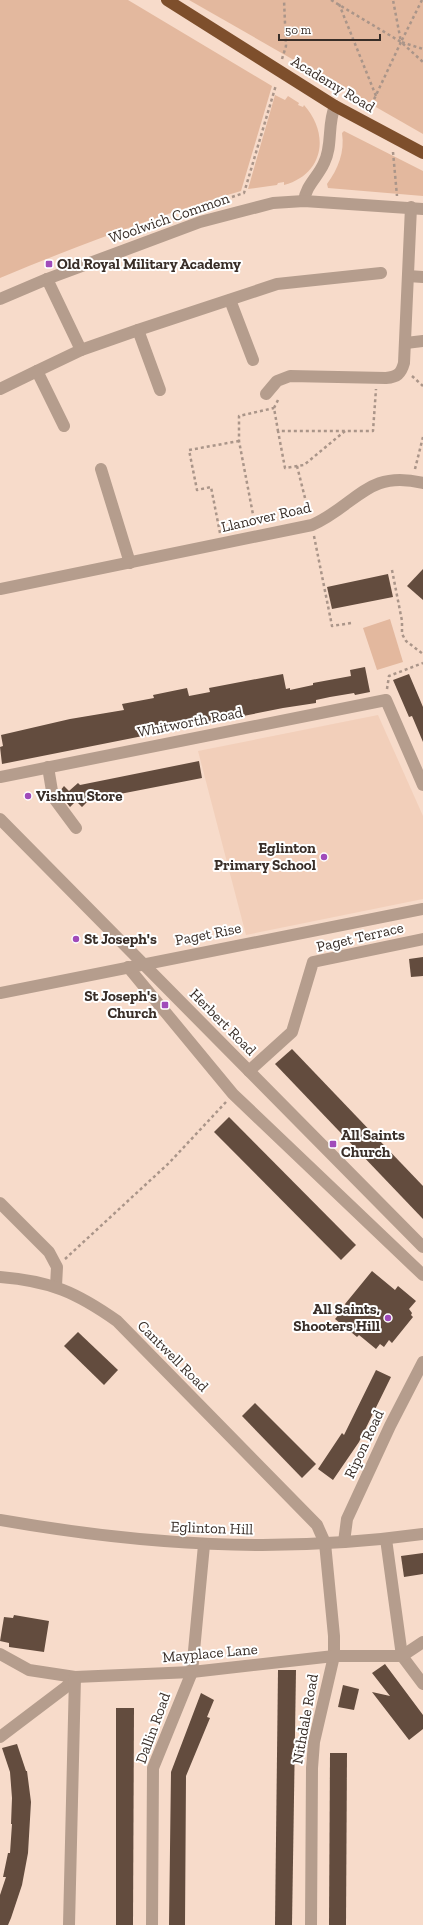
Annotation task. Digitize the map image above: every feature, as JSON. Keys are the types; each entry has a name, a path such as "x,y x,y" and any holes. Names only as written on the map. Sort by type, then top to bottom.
{"highway":[{"name":"Academy Road","path":"167,0 335,106 423,153"}],"street":[{"path":"304,200 306,190 325,162 329,149 331,116 335,106"},
{"name":"Woolwich Common","path":"0,299 47,279 200,222 273,203 304,200 423,208"},
{"path":"266,394 277,381 290,376 376,378 395,377 399,374 404,363 406,343 411,207"},
{"path":"0,389 82,350 277,284 381,273"},
{"path":"408,276 423,277"},
{"path":"47,279 82,350"},
{"path":"230,300 253,360"},
{"path":"138,330 160,390"},
{"path":"406,343 423,341"},
{"path":"37,371 64,426"},
{"path":"101,469 130,563"},
{"name":"Llanover Road","path":"0,589 312,525 326,519 364,490 376,484 387,480 398,479 418,482"},
{"path":"386,700 423,785"},
{"name":"Whitworth Road","path":"0,777 48,766 386,700"},
{"path":"48,766 53,797 76,828"},
{"name":"Herbert Road","path":"0,819 423,1248"},
{"name":"Paget Rise","path":"0,993 423,909"},
{"name":"Paget Terrace","path":"249,1071 292,1032 313,962 423,939"},
{"path":"128,967 233,1094 423,1275"},
{"path":"0,1203 49,1252 57,1267 56,1286"},
{"name":"Cantwell Road","path":"0,1277 24,1279 56,1286 90,1302 116,1321 316,1525 325,1543"},
{"name":"Ripon Road","path":"344,1542 347,1519 390,1426 423,1362"},
{"name":"Eglinton Hill","path":"0,1520 129,1539 204,1545 240,1546 325,1543 386,1539 423,1534"},
{"path":"386,1539 402,1656 423,1684"},
{"name":"Nithdale Road","path":"311,1925 312,1768 314,1742 334,1656 334,1636 325,1543"},
{"name":"Dallin Road","path":"152,1925 153,1768 192,1672 204,1545"},
{"path":"402,1656 423,1642"},
{"name":"Mayplace Lane","path":"0,1654 29,1670 75,1678 192,1672 334,1656 402,1656"},
{"path":"0,1737 66,1687 75,1678"},
{"path":"69,1925 75,1678"}],"path":[{"path":"282,60 286,46 284,0"},
{"path":"331,0 401,42 423,62"},
{"path":"393,0 401,42"},
{"path":"366,115 422,0"},
{"path":"339,4 376,96"},
{"path":"401,42 423,49"},
{"path":"232,197 244,194 276,84"},
{"path":"393,152 397,206"},
{"path":"278,430 374,431 376,378"},
{"path":"281,396 274,408 285,468 304,465 344,431"},
{"path":"257,537 239,441 239,416 274,408"},
{"path":"418,482 423,437"},
{"path":"222,544 211,487 197,490 189,450 239,441"},
{"path":"297,466 312,525 332,626 351,623"},
{"path":"392,570 402,621 402,634 406,641 423,654"},
{"path":"386,700 389,676 423,663"},
{"path":"57,1267 169,1163 233,1094"}],"shaded area":[{"path":"0,0 128,0 272,86 241,191 119,231 0,278"},
{"path":"189,0 423,0 423,134"},
{"path":"275,95 285,100 288,96 299,103 298,105 303,107 304,105 312,116 317,128 320,140 319,152 315,162 308,172 297,180 284,185 284,182 278,183 277,185 248,189"},
{"path":"344,131 423,171 423,196 328,188 327,184 340,160 343,140 342,133"},
{"path":"390,619 403,662 377,670 363,628"},
{"name":"Eglinton Primary School","path":"378,715 423,816 423,899 246,935 198,751"}],"building":[{"path":"423,569 423,600 407,586"},
{"path":"388,574 393,597 332,609 327,587"},
{"path":"365,667 370,692 330,697 316,700 316,703 283,708 2,764 0,747 3,746 1,735 70,719 124,710 122,704 154,698 153,695 187,688 189,696 210,692 209,688 283,674 286,689 290,688 290,690 313,685 313,683 351,676 350,670"},
{"path":"409,674 423,707 423,742 412,716 409,717 393,680"},
{"path":"199,761 202,778 89,800 82,807 76,801 70,807 60,794 60,791 64,786 69,791 78,783 80,785"},
{"path":"423,957 423,976 411,977 409,959"},
{"path":"292,1049 423,1186 423,1219 275,1064"},
{"path":"229,1117 356,1245 341,1260 214,1132"},
{"name":"All Saints, Shooters Hill","path":"372,1271 395,1290 398,1286 416,1301 409,1309 413,1317 392,1343 389,1340 384,1347 380,1344 376,1349 359,1335 357,1337 335,1319 346,1306 345,1304"},
{"path":"78,1332 118,1370 104,1385 64,1346"},
{"path":"376,1370 391,1377 359,1442 333,1480 318,1469 342,1433 344,1435"},
{"path":"255,1403 316,1464 302,1478 242,1416"},
{"path":"423,1553 423,1574 404,1577 401,1556"},
{"path":"14,1615 49,1621 44,1652 9,1647 9,1643 0,1641 4,1617 13,1618"},
{"path":"385,1664 423,1715 423,1729 409,1740 372,1692 390,1696 372,1673"},
{"path":"278,1670 296,1670 292,1925 275,1925"},
{"path":"343,1685 359,1689 354,1710 338,1707"},
{"path":"201,1693 214,1700 207,1717 210,1718 186,1776 185,1925 169,1925 171,1772"},
{"path":"116,1708 134,1708 133,1925 116,1925"},
{"path":"17,1744 27,1771 31,1802 28,1853 22,1885 11,1918 8,1925 0,1925 0,1895 6,1877 3,1877 8,1853 10,1853 12,1824 10,1772 2,1748"},
{"path":"330,1753 347,1753 346,1925 329,1925"}],"place":[{"name":"Old Royal Military Academy","path":"49,264"},
{"name":"Vishnu Store","path":"28,796"},
{"name":"Eglinton Primary School","path":"324,857"},
{"name":"St Joseph's","path":"76,939"},
{"name":"St Joseph's Church","path":"165,1005"},
{"name":"All Saints Church","path":"333,1144"},
{"name":"All Saints, Shooters Hill","path":"388,1318"}]}
